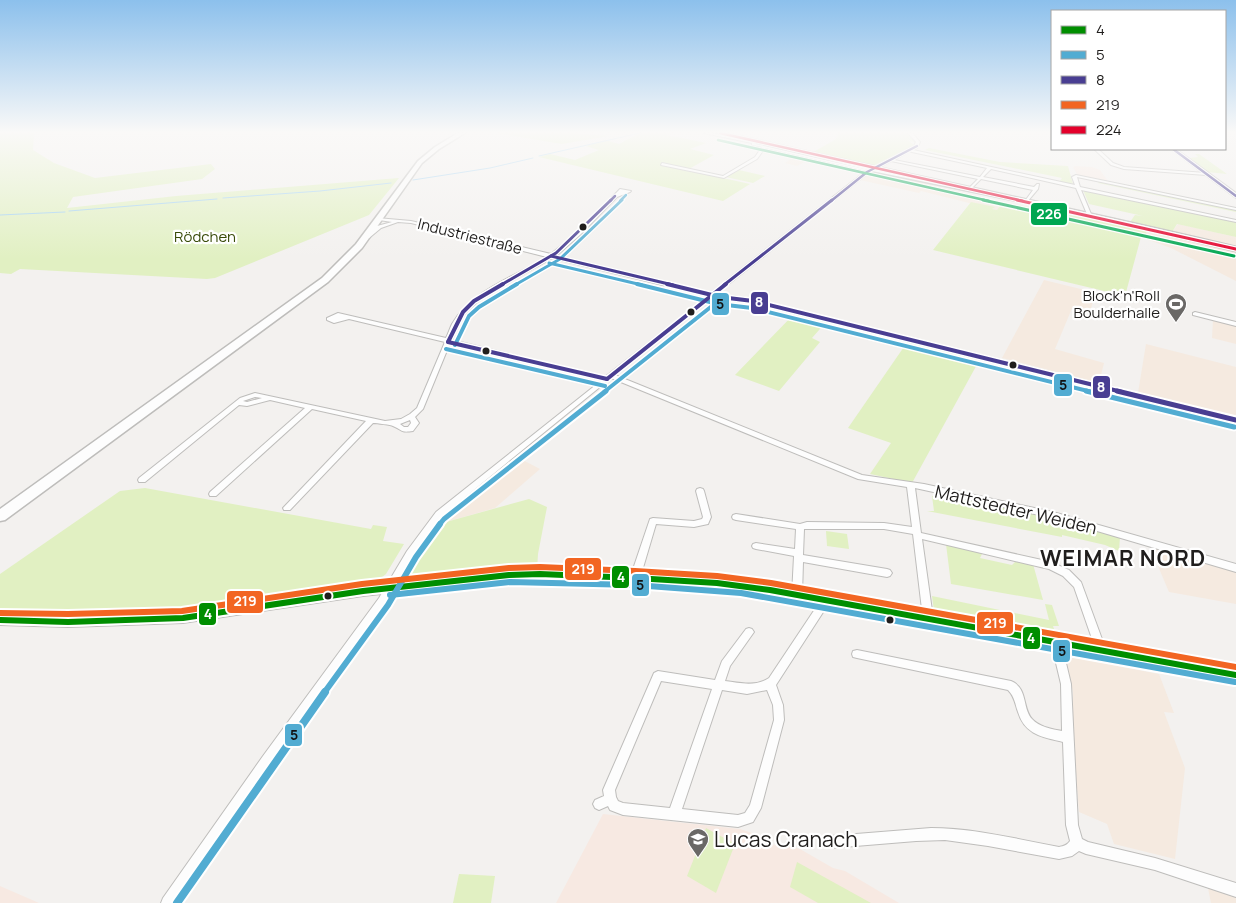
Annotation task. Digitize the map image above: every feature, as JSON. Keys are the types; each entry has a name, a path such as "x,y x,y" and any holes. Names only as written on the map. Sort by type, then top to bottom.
{"main road":[{"path":"0,516 314,288 341,266 364,240 411,175"},
{"path":"898,175 1089,214 1236,249"}],"street":[{"path":"715,175 724,177 727,175"},
{"path":"168,903 389,588 410,553 439,514 864,175"},
{"path":"967,175 1036,188"},
{"path":"970,189 984,175"},
{"path":"1024,175 1236,221"},
{"path":"1208,175 1236,196"},
{"path":"1089,214 1074,177 1076,176 1236,209"},
{"path":"1027,201 1042,179"},
{"path":"142,480 239,403 247,404 270,399 370,421 394,423 402,429 410,429 415,424 412,417 420,410 448,342 463,312 474,301 568,244 615,196 621,190 629,192 615,196"},
{"name":"Industriestraße","path":"379,219 418,223 712,296 797,312 1236,420"},
{"path":"364,240 379,227 387,224 418,223"},
{"name":"Industriestraße","path":"719,290 727,296 736,299"},
{"path":"1195,314 1236,324"},
{"name":"Mattstedter Weiden","path":"348,318 609,377 861,477 1053,515 1236,568"},
{"path":"213,494 310,407"},
{"path":"287,508 370,421"},
{"path":"911,486 928,618"},
{"path":"635,578 651,524 654,520 694,524 707,520 700,491"},
{"path":"736,517 800,527 807,524 884,526 1051,566 1066,573 1078,585 1101,650"},
{"path":"797,595 800,527"},
{"path":"756,546 887,574"},
{"path":"0,620 68,622 183,618 389,588 509,575 540,574 635,578 734,585 797,595 1236,674"},
{"path":"770,684 778,705 778,720 753,814 744,820 738,821 623,809 604,802 658,676 747,690 757,689 770,684 826,600"},
{"path":"674,814 726,664 749,632"},
{"path":"1056,642 1066,684 1072,825 1077,843 1086,848 1155,864 1236,890"},
{"path":"857,654 1011,686 1019,694 1028,723 1040,730 1068,738"},
{"path":"831,842 894,836 945,834 1059,853 1066,853 1077,843"}],"shaded area":[{"path":"866,175 885,175 1003,202 997,210 921,191 919,193 860,180"},
{"path":"1104,175 1109,183 1078,176"},
{"path":"1178,224 1236,237 1236,248 1172,232"},
{"path":"1145,229 1236,251 1236,281 1171,248 1149,240"},
{"path":"1044,280 1097,293 1090,310 1073,306 1055,349 1104,363 1099,383 1002,358"},
{"path":"1213,320 1236,326 1236,344 1212,338"},
{"path":"1146,344 1236,367 1236,417 1138,393"},
{"path":"517,457 540,469 495,508 446,522 444,517 462,500"},
{"path":"1155,548 1236,570 1236,604 1169,592 1158,566"},
{"path":"1066,656 1159,674 1174,713 1164,712 1185,768 1175,859 1114,844 1107,824 1079,812 1073,737 1073,693"},
{"name":"Lucas Cranach","path":"603,814 740,829 767,838 766,842 777,846 778,843 800,849 833,868 845,871 899,903 556,903"},
{"path":"1205,873 1236,885 1236,903 1211,903"},
{"path":"0,886 39,903 0,903"}],"green space":[{"name":"Rödchen","path":"0,175 87,175 95,178 119,175 207,175 202,179 73,197 67,208 176,196 399,178 369,215 215,278 20,269 11,274 0,273"},
{"path":"615,175 710,175 750,184 723,201"},
{"path":"729,175 765,176 753,183 726,177"},
{"path":"1048,175 1071,175 1073,184 1059,182 1062,178"},
{"path":"1100,181 1236,209 1236,212 1098,183"},
{"path":"1083,190 1236,222 1236,237 1177,224 1172,232 1130,222 1135,215 1143,216 1089,204"},
{"path":"971,202 995,207 992,209 997,210 1003,202 1080,217 1083,214 1145,229 1149,240 1141,237 1125,296 933,250"},
{"path":"795,313 827,321 812,338 820,342 779,391 735,375"},
{"path":"908,341 980,359 912,483 870,474 891,443 848,428"},
{"path":"145,488 371,529 373,525 387,527 383,541 404,544 386,574 377,581 299,589 281,597 207,608 103,614 0,611 0,574 120,491"},
{"path":"935,492 1049,517 1120,537 1119,551 1105,545 1062,535 1062,537 927,511 934,511 932,496 935,496"},
{"path":"529,499 547,507 538,554 537,570 418,580 418,575 412,574 409,571 412,561 444,517 446,522"},
{"path":"826,531 847,534 849,549 827,546"},
{"path":"946,544 983,552 980,558 1012,565 1016,561 1033,564 1043,600 951,584"},
{"path":"932,596 1049,620 1045,604 1052,605 1059,626 1053,626 1055,632 934,611"},
{"path":"706,828 735,844 716,893 687,876"},
{"path":"797,862 871,903 818,903 790,887"},
{"path":"459,874 495,876 491,903 453,903"}],"waterway":[{"path":"413,180 444,175"},
{"path":"223,198 320,191 391,183"},
{"path":"69,211 217,199"},
{"path":"0,215 65,212"}],"transit line":[{"name":"8","path":"607,379 863,175"},
{"name":"226","path":"871,175 1234,256"},
{"name":"224","path":"905,175 1236,249"},
{"name":"8","path":"1208,175 1236,196"},
{"name":"5","path":"455,345 469,316 479,307 560,259 590,232 626,195"},
{"name":"8","path":"448,342 463,312 474,301 556,253 615,196"},
{"name":"8","path":"551,256 720,297 753,301 1236,420"},
{"name":"5","path":"549,263 718,304 752,308 1234,427"},
{"name":"5","path":"177,903 273,764 388,605 416,557 444,519 717,302"},
{"name":"8","path":"448,342 607,379"},
{"name":"5","path":"446,349 605,386"},
{"name":"219","path":"0,613 68,614 182,611 362,584 509,568 540,567 635,571 717,576 771,583 1236,667"},
{"name":"4","path":"0,620 68,622 183,618 363,591 509,575 540,574 635,578 717,583 770,590 1236,675"},
{"name":"5","path":"390,595 510,582 635,585 741,593 1235,682"}],"place":[{"name":"Block'n'Roll Boulderhalle","path":"1176,323"},
{"name":"Lucas Cranach","path":"698,858"}],"district":[{"name":"WEIMAR NORD","path":"1123,558"}]}
